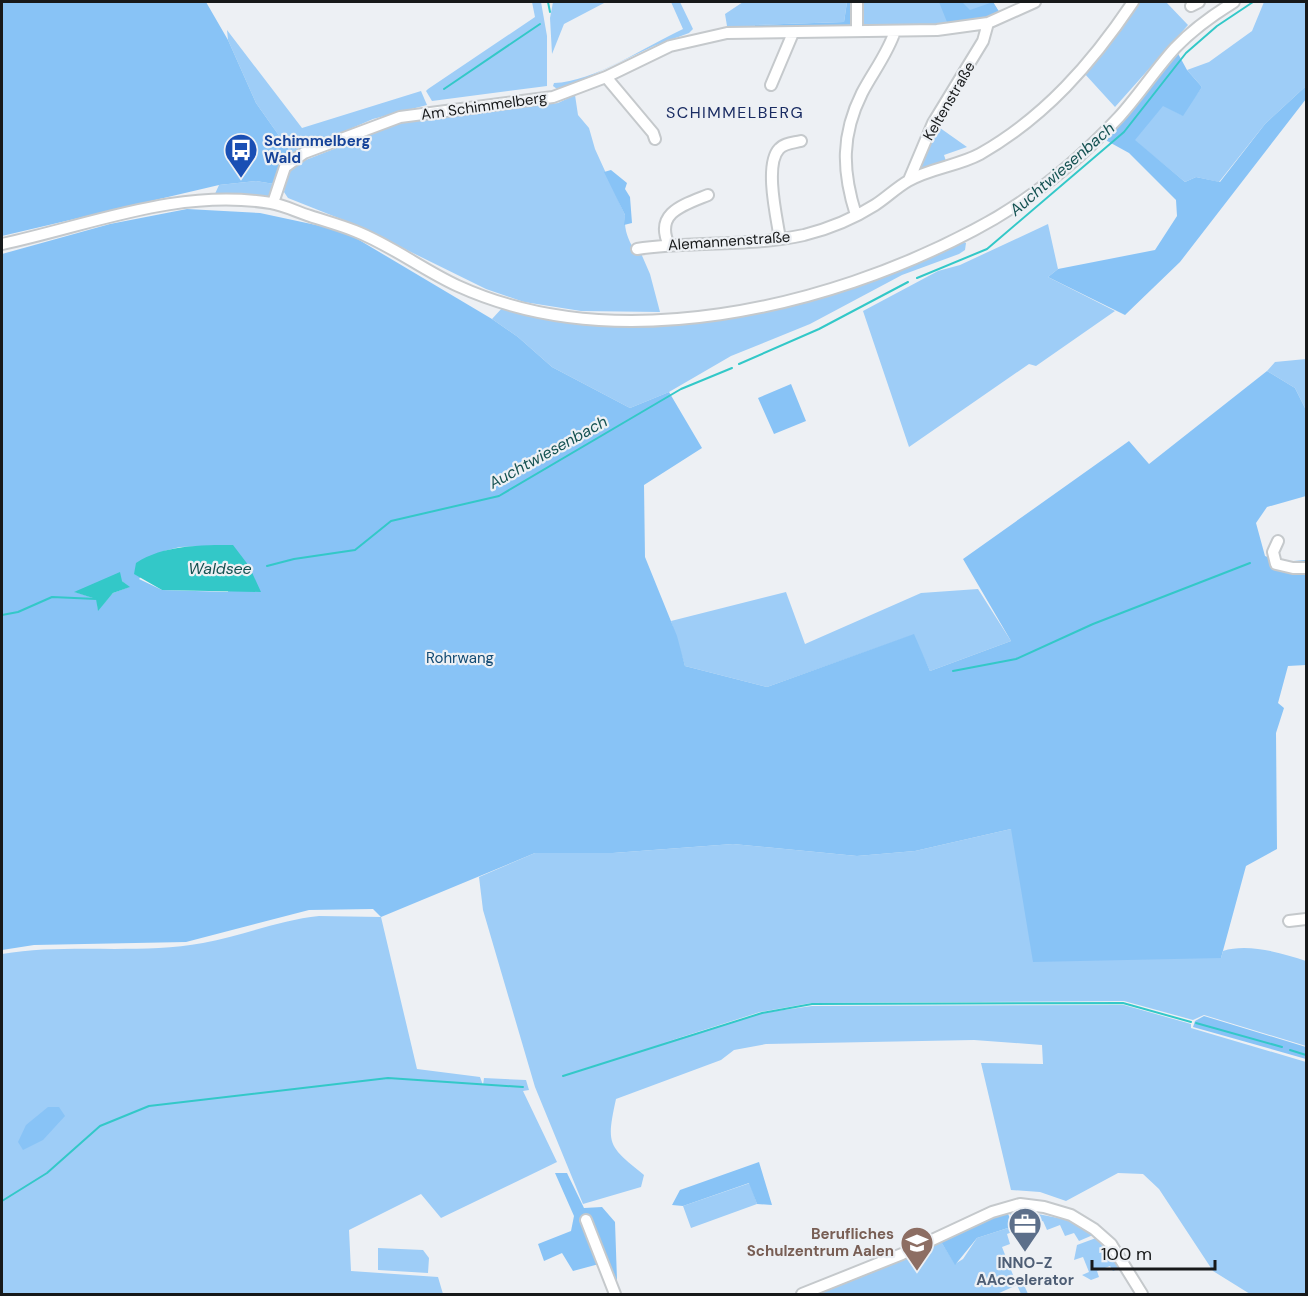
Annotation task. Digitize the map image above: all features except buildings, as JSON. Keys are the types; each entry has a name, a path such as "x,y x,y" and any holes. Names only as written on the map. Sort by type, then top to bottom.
{"street":[{"path":"857,2 857,31"},
{"name":"Am Schimmelberg","path":"273,203 285,166 304,153 400,117 534,101 570,92 670,45 727,33 937,30 988,23 1035,2"},
{"name":"Alemannenstraße","path":"637,249 669,245 706,246 780,239 806,234 856,215 909,180 978,155 1039,114 1096,54 1133,2"},
{"path":"2,244 155,205 213,199 273,203 357,232 459,286 507,304 595,319 668,319 744,310 814,295 869,277 932,250 999,216 1043,187 1087,150 1122,114 1175,48 1206,20 1234,2"},
{"name":"Keltenstraße","path":"909,180 933,123 983,41 988,23"},
{"path":"856,215 846,184 845,162 851,122 861,94 895,31"},
{"path":"771,85 793,33"},
{"path":"606,77 653,133 655,139"},
{"path":"780,239 772,188 773,163 778,150 784,145 801,141"},
{"path":"669,245 663,232 666,219 673,211 708,195"},
{"path":"1278,542 1273,552 1276,564 1306,568"},
{"path":"1289,921 1306,919"},
{"path":"802,1294 902,1254 992,1212 1020,1204 1044,1207 1071,1215 1094,1228 1111,1244 1142,1294"},
{"path":"585,1220 615,1294"}],"shaded area":[{"path":"532,2 541,2 547,36 547,86 432,101 426,91 428,89 535,17"},
{"path":"553,2 606,2 564,24 552,54 550,18"},
{"path":"671,2 680,2 693,29 689,33 620,62 683,29"},
{"path":"743,2 847,2 844,22 755,25 754,32 728,32 725,14"},
{"path":"859,2 993,2 1001,15 937,28 858,30"},
{"path":"1137,2 1166,2 1188,25 1115,107 1084,73"},
{"path":"1264,2 1306,2 1306,86 1265,124 1219,182 1196,177 1185,182 1134,140 1163,105 1182,115 1202,87 1187,70 1209,62 1252,31"},
{"path":"227,30 302,128 421,91 427,105 373,119 292,154 256,103 228,40"},
{"path":"603,70 569,86 557,89 553,86 554,83 570,81"},
{"path":"575,95 578,115 589,128 595,149 625,215 630,241 634,249 640,251 650,274 660,312 581,311 524,302 486,289 356,225 288,198 284,192 288,171 298,163 403,122 558,103"},
{"path":"933,123 967,147 944,155 948,167 909,180"},
{"path":"256,181 274,184 270,201 214,196 219,185"},
{"path":"1048,224 1058,269 1048,277 1115,311 1036,366 1029,364 909,447 863,311 938,271 960,265"},
{"path":"961,241 966,243 965,250 959,254 902,275 810,324 731,356 669,392 630,408 552,367 518,337 492,319 503,307 589,323 737,316 811,301 876,280"},
{"path":"1306,359 1306,410 1295,388 1267,371 1275,362"},
{"path":"978,589 1011,641 930,671 913,635 767,687 685,666 671,621 786,592 805,644 921,593"},
{"path":"1011,829 1221,958 1223,951 1243,948 1276,952 1306,961 1306,1046 1204,1015 1193,1020 1124,1001 811,1003 760,1012 660,1044 762,1013 812,1006 1124,1005 1191,1024 1191,1028 1306,1062 1306,1294 1250,1294 1213,1271 1159,1189 1143,1174 1118,1173 1066,1201 1040,1192 1011,1190 981,1063 1043,1064 1042,1045 974,1040 766,1044 734,1050 721,1060 616,1099 611,1136 617,1150 644,1175 641,1187 583,1204 535,1087 483,910 479,877 535,853 613,853 733,844 857,856 915,851"},
{"path":"319,916 381,917 417,1069 480,1077 483,1085 484,1078 526,1080 529,1090 523,1091 557,1162 441,1218 421,1194 349,1230 351,1271 438,1277 443,1294 2,1294 2,954 52,949 178,946 218,940 289,921"},
{"path":"750,1183 757,1204 691,1228 683,1206"},
{"path":"1023,1211 1068,1220 1093,1235 1079,1241 1074,1233 1065,1236 1060,1225 1047,1230 1043,1221 1020,1228 1009,1213"},
{"path":"1011,1227 1012,1232 1007,1234 1010,1244 1002,1247 1015,1280 1021,1278 1028,1294 1021,1294 1017,1285 997,1294 812,1294 940,1240 955,1264 963,1259 977,1238"},
{"path":"1096,1238 1120,1268 1113,1271 1110,1266 1097,1271 1099,1277 1091,1280 1082,1275 1089,1272 1083,1257 1074,1260 1077,1245"},
{"path":"378,1248 423,1250 429,1258 428,1273 378,1270"}],"green space":[{"path":"2,2 206,2 228,40 256,103 292,154 282,166 274,184 256,181 219,185 2,236"},
{"path":"847,2 855,2 855,30 754,32 755,25 844,22"},
{"path":"939,2 962,2 970,10 993,2 1001,15 949,27"},
{"path":"1175,48 1187,70 1202,87 1183,116 1163,106 1135,140 1185,182 1196,177 1220,182 1265,124 1306,86 1306,99 1180,262 1125,315 1048,277 1058,269 1155,250 1177,216 1176,200 1129,153 1100,137"},
{"path":"611,170 627,183 625,189 630,197 632,223 624,225 625,215 604,172"},
{"name":"Rohrwang","path":"187,209 260,213 344,231 492,319 518,337 552,367 630,408 669,392 702,448 644,485 645,557 677,636 685,666 767,687 914,634 930,671 1011,641 963,559 1129,441 1149,464 1267,371 1295,388 1306,410 1306,496 1267,507 1256,523 1265,556 1281,562 1306,560 1306,665 1288,666 1278,703 1284,708 1276,733 1277,849 1246,866 1221,958 1033,962 1011,829 915,851 857,856 733,844 613,853 535,853 381,917 373,909 309,910 186,942 34,945 2,950 2,254 110,224","holes":["233,545 228,592 162,590 139,579 164,551 180,547","122,581 129,587 113,593 98,610 97,599 75,592"]},
{"path":"791,384 806,421 774,434 758,398"},
{"path":"1204,1016 1306,1047 1306,1059 1193,1027 1195,1021"},
{"path":"48,1107 59,1107 65,1116 43,1140 23,1150 18,1142 26,1125"},
{"path":"759,1162 772,1205 757,1204 749,1183 683,1206 672,1205 680,1190"},
{"path":"555,1173 567,1173 584,1208 602,1207 615,1222 617,1280 611,1283 599,1264 573,1271 562,1253 544,1261 538,1244 571,1231 574,1216"},
{"path":"1007,1212 1014,1226 977,1238 955,1265 940,1240 975,1222"}],"water":[{"name":"Waldsee","path":"233,545 249,566 261,592 162,590 134,574 136,563 170,549"},
{"path":"120,572 122,581 130,587 113,593 98,611 96,599 74,592"}],"waterway":[{"path":"548,2 550,12"},
{"name":"Auchtwiesenbach","path":"917,278 987,249 1124,132 1186,53 1217,26 1253,2"},
{"path":"444,89 540,24"},
{"name":"Auchtwiesenbach","path":"739,364 819,329 908,282"},
{"name":"Auchtwiesenbach","path":"267,566 294,559 355,550 391,521 499,496 681,389 732,368"},
{"path":"953,671 1016,659 1093,624 1250,563"},
{"name":"Auchtwiesenbach","path":"2,615 18,612 52,597 97,599"},
{"path":"563,1076 762,1013 812,1004 1123,1003 1191,1022"},
{"path":"1196,1023 1282,1047"},
{"path":"1290,1050 1306,1055"},
{"path":"2,1201 47,1173 100,1126 149,1106 388,1078 523,1087"}],"place":[{"name":"Schimmelberg Wald","path":"241,179"},
{"name":"INNO-Z AAccelerator","path":"1025,1253"},
{"name":"Berufliches Schulzentrum Aalen","path":"917,1272"}],"district":[{"name":"SCHIMMELBERG","path":"735,112"}]}
